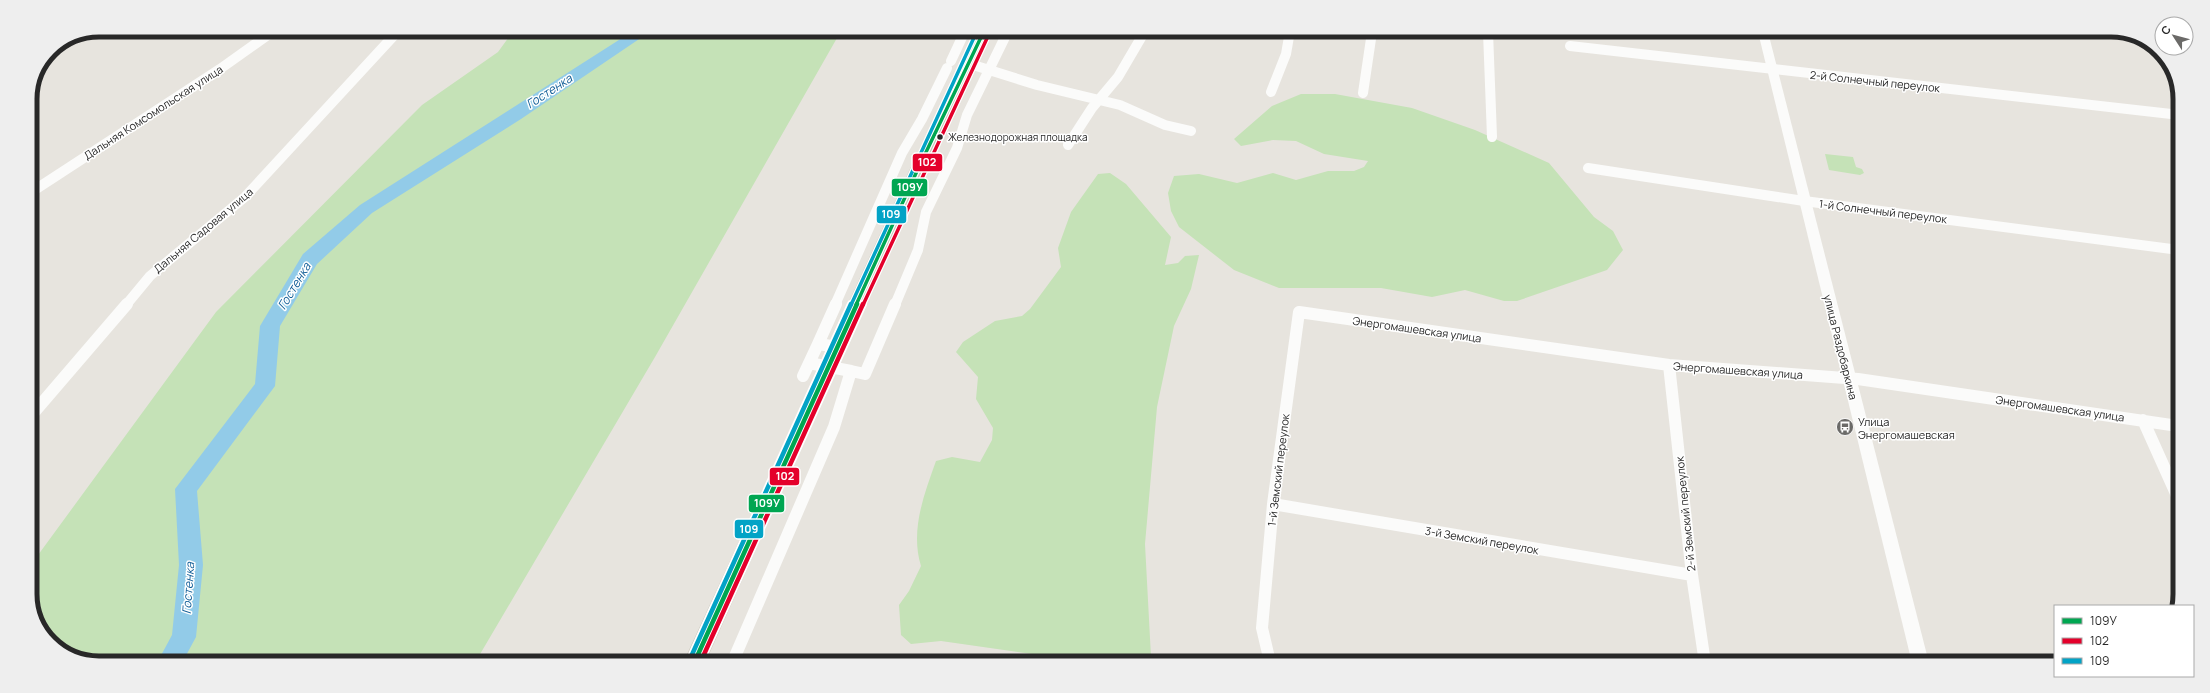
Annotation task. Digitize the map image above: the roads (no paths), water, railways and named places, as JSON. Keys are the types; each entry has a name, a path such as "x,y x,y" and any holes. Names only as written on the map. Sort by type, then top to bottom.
{"main road":[{"path":"697,656 917,171 970,64 981,37"}],"street":[{"name":"Дальняя Комсомольская улица","path":"37,188 220,69 265,37"},
{"name":"Дальняя Садовая улица","path":"37,409 150,276 245,197 393,37"},
{"path":"803,376 902,153 922,119 962,37"},
{"path":"809,363 865,374 918,250 926,212 957,148 966,115 988,69 1006,37"},
{"path":"1068,145 1100,98 1118,77 1141,37"},
{"path":"1272,92 1286,54 1289,37"},
{"path":"1363,93 1371,37"},
{"path":"1488,37 1492,137"},
{"name":"улица Раздобаркина","path":"1764,37 1804,201 1919,656"},
{"name":"2-й Солнечный переулок","path":"1570,46 2173,114"},
{"path":"970,64 1037,85 1100,98 1120,104 1166,125 1191,131"},
{"name":"1-й Солнечный переулок","path":"1588,168 1804,201 2173,249"},
{"name":"Энергомашевская улица","path":"1299,312 1669,365 1850,378 2173,425"},
{"name":"1-й Земский переулок","path":"1269,656 1262,628 1273,504 1299,312"},
{"path":"818,344 838,347"},
{"name":"2-й Земский переулок","path":"1669,365 1692,576 1704,656"},
{"path":"735,656 834,427 851,371"},
{"path":"2143,420 2173,487"},
{"name":"3-й Земский переулок","path":"1273,504 1692,576"}],"waterway":[{"name":"Гостенка","path":"173,656 184,637 191,565 186,489 265,386 270,326 310,259 366,209 515,115 634,37"}],"place":[{"name":"Железнодорожная площадка","path":"940,137"},
{"name":"Улица Энергомашевская","path":"1845,427"}]}
